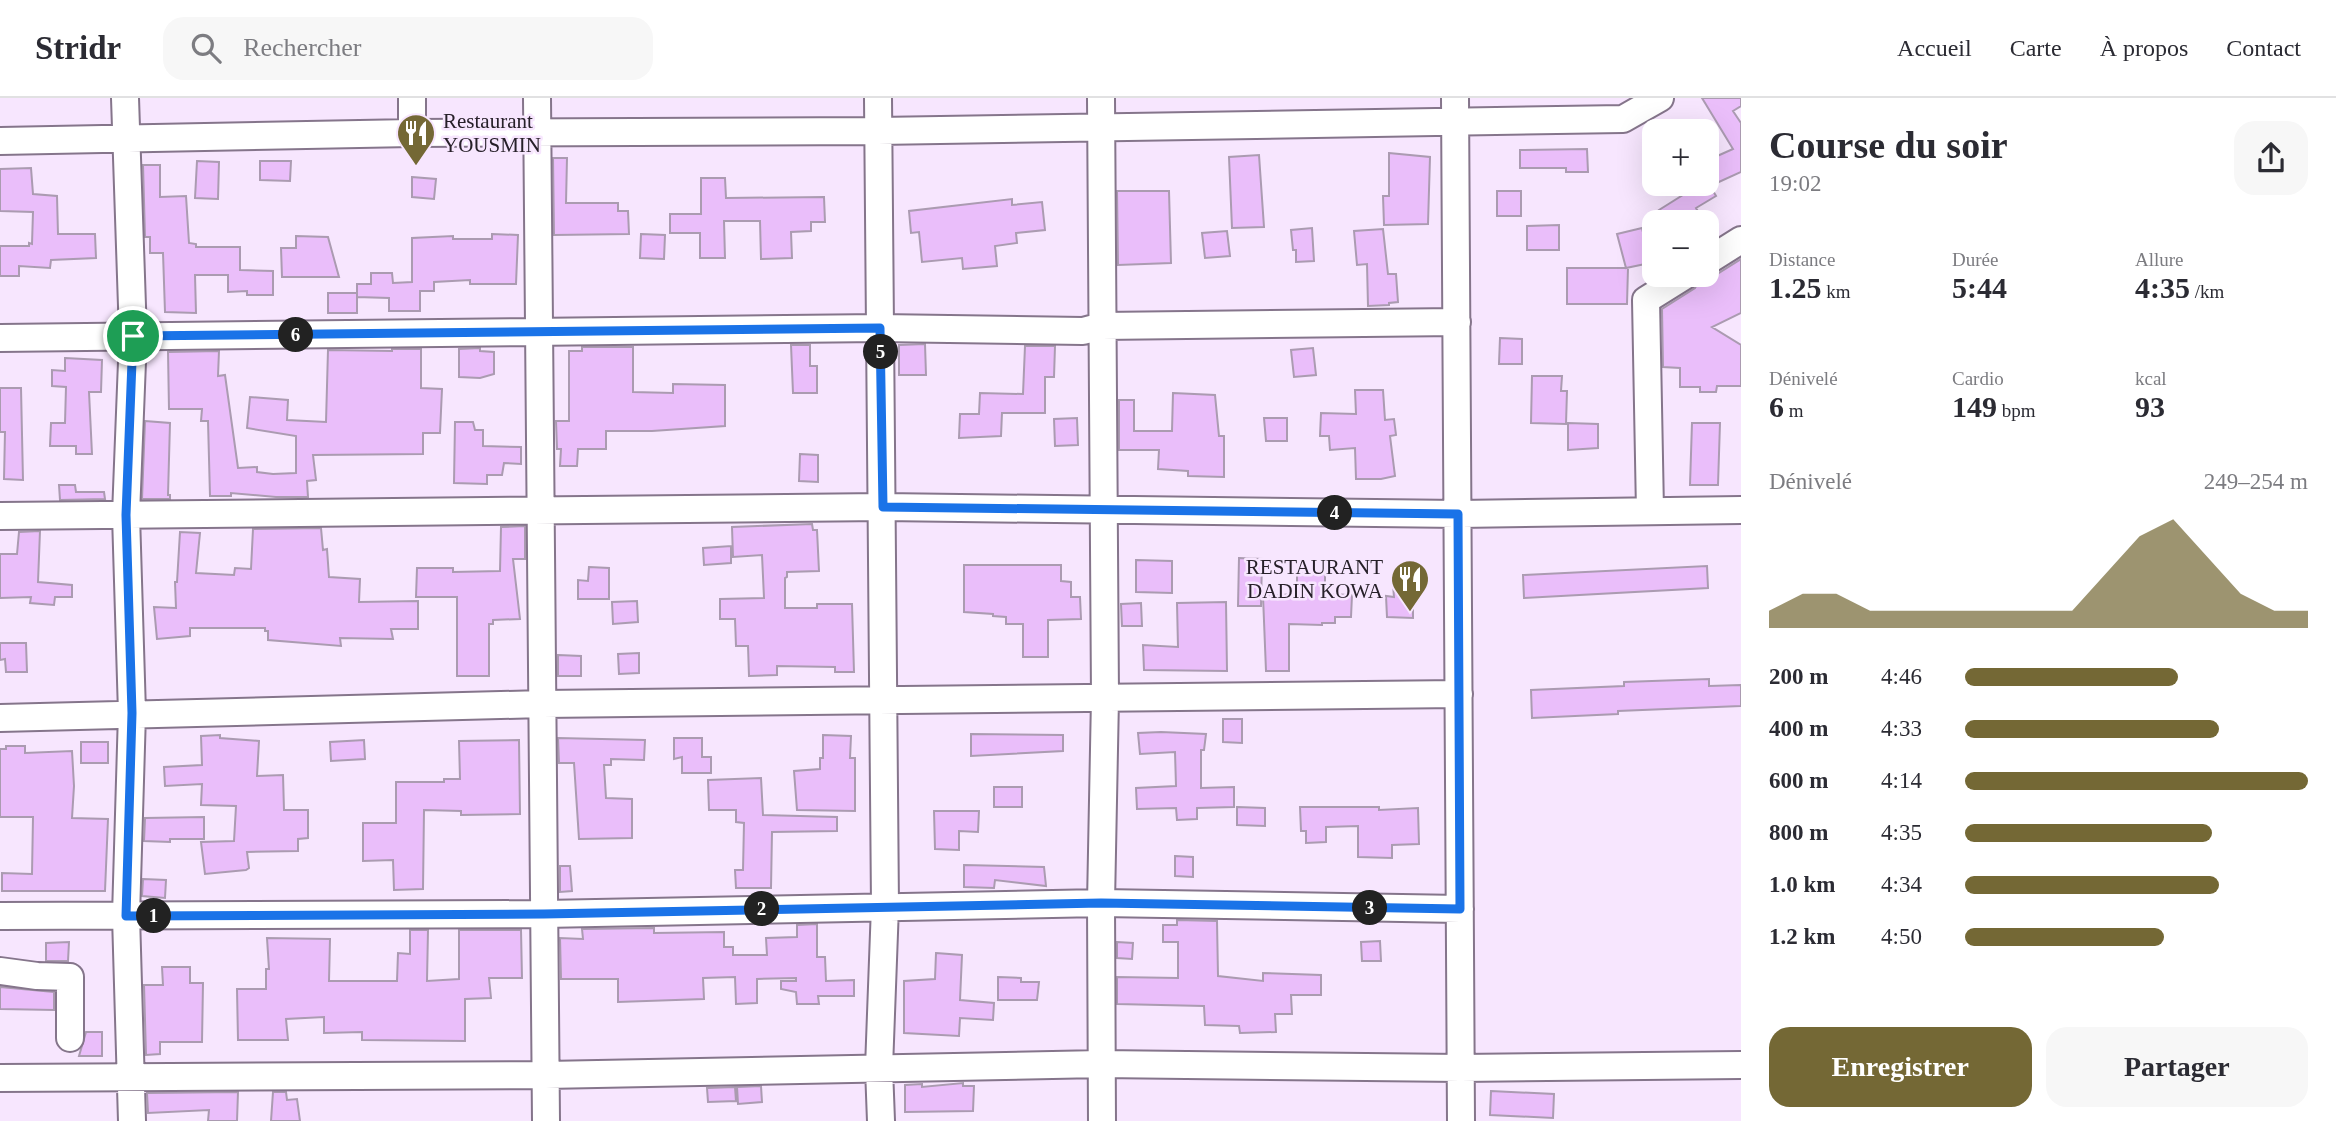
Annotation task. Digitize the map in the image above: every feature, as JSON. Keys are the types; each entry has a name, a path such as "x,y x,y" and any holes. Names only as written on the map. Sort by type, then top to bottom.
{"street":[{"path":"125,98 133,336 126,515 132,713 126,916 132,1121"},
{"path":"412,98 412,133"},
{"path":"537,98 546,1121"},
{"path":"878,98 885,906 879,1068 881,1121"},
{"path":"1101,98 1105,698 1101,903 1102,1121"},
{"path":"0,141 412,133 538,135 1101,128 1455,111 1623,119 1660,98"},
{"path":"1455,111 1461,1121"},
{"path":"1719,254 1741,240"},
{"path":"1650,511 1646,300 1667,287"},
{"path":"0,338 880,328 1083,331 1102,326 1457,322"},
{"path":"0,516 883,507 1458,514 1741,510"},
{"path":"0,718 543,704 1459,694"},
{"path":"0,916 544,914 1101,903 1460,909"},
{"path":"0,971 70,977 71,1038"},
{"path":"0,1078 546,1075 1101,1064 1461,1068 1741,1065"}],"building":[{"path":"1702,98 1741,98 1741,106 1733,111 1741,123 1741,172 1719,182 1719,155 1733,149 1719,126 1719,119 1715,119"},
{"path":"1587,149 1588,172 1566,172 1566,168 1520,168 1520,150"},
{"path":"1389,153 1430,157 1428,224 1384,225 1383,196 1389,196"},
{"path":"1259,155 1264,227 1232,228 1229,157"},
{"path":"553,158 567,158 566,203 618,203 618,211 628,211 629,234 554,235"},
{"path":"197,161 219,162 218,199 195,198"},
{"path":"260,161 291,161 290,181 260,180"},
{"path":"143,165 160,165 160,197 186,196 189,243 196,244 196,247 240,247 240,270 273,271 273,295 247,295 247,291 228,292 228,275 195,275 196,313 165,312 163,253 150,253 150,237 145,237"},
{"path":"31,168 33,194 57,196 58,234 95,234 96,258 51,260 50,268 19,266 19,276 0,276 0,246 32,244 33,212 0,211 0,169"},
{"path":"412,177 436,179 434,199 412,197"},
{"path":"701,178 725,178 726,198 824,197 825,222 811,222 811,231 791,232 792,258 761,259 760,221 724,221 725,258 700,258 700,233 670,233 670,214 701,214"},
{"path":"1117,191 1169,191 1171,263 1118,265"},
{"path":"1497,191 1521,191 1521,216 1497,216"},
{"path":"1681,196 1716,196 1696,208 1697,210 1659,210"},
{"path":"1012,199 1012,205 1042,202 1045,230 1016,233 1017,243 995,246 997,266 963,269 962,258 922,262 919,232 911,233 909,211"},
{"path":"1559,225 1559,250 1527,250 1527,226"},
{"path":"1312,228 1314,261 1296,262 1291,230"},
{"path":"1642,228 1642,265 1626,268 1617,234"},
{"path":"1383,229 1388,274 1396,274 1398,302 1368,306 1367,264 1357,265 1354,231"},
{"path":"1227,231 1230,256 1205,258 1202,233"},
{"path":"492,234 518,235 516,284 470,284 470,280 434,282 434,291 420,291 420,311 389,311 389,298 357,297 357,284 371,284 371,273 392,273 393,283 412,282 412,238 453,236 453,239 492,239"},
{"path":"641,234 665,235 664,259 640,258"},
{"path":"296,236 328,237 339,277 282,277 281,248 296,248"},
{"path":"1741,259 1741,313 1712,327 1741,345 1741,386 1717,386 1716,392 1700,392 1700,387 1680,387 1680,368 1663,367 1662,309 1696,287 1719,287 1719,273"},
{"path":"1567,268 1628,268 1627,304 1567,304"},
{"path":"328,293 357,293 357,313 328,313"},
{"path":"1500,338 1522,339 1522,364 1499,364"},
{"path":"925,344 926,375 899,375 899,345"},
{"path":"791,345 810,345 810,366 817,366 817,393 793,393"},
{"path":"1025,346 1055,346 1054,377 1045,377 1045,413 1002,413 1001,436 959,438 960,414 979,414 980,393 1023,394"},
{"path":"582,347 633,347 633,392 673,393 673,384 725,385 725,426 606,431 606,449 578,449 577,466 560,466 561,449 557,449 556,421 569,421 569,351 582,351"},
{"path":"480,348 480,351 494,352 494,374 480,378 459,377 459,349"},
{"path":"1313,348 1316,375 1294,377 1291,350"},
{"path":"421,349 421,388 442,389 440,433 423,433 423,454 313,455 316,480 307,481 308,497 231,493 231,496 210,496 208,421 201,421 202,409 169,409 168,352 219,351 218,376 225,375 238,468 257,467 257,472 273,474 296,473 296,436 247,428 250,397 288,400 287,420 326,422 328,350"},
{"path":"65,358 102,360 101,392 89,392 92,454 76,454 76,446 50,446 51,423 65,423 66,387 52,386 52,370 65,371"},
{"path":"1532,376 1562,376 1561,391 1567,391 1566,424 1531,423"},
{"path":"0,388 21,388 23,480 4,479 5,432 0,432"},
{"path":"1355,390 1383,390 1385,420 1394,419 1396,435 1390,436 1395,476 1356,479 1355,448 1330,450 1329,436 1320,436 1321,413 1356,414"},
{"path":"1173,393 1215,395 1219,436 1224,436 1224,477 1188,476 1188,471 1158,469 1159,450 1119,450 1119,400 1134,400 1134,431 1172,431"},
{"path":"1077,418 1078,445 1055,446 1054,419"},
{"path":"1264,418 1287,418 1287,441 1266,441"},
{"path":"145,421 170,423 170,499 142,499"},
{"path":"455,422 473,422 475,430 483,430 483,446 521,447 521,464 504,463 502,475 487,475 487,484 454,483"},
{"path":"1568,423 1598,424 1598,448 1568,450"},
{"path":"1692,423 1720,423 1718,485 1690,485"},
{"path":"800,454 818,455 818,482 799,481"},
{"path":"59,485 75,485 76,492 104,492 105,499 60,500"},
{"path":"812,524 813,530 817,530 819,571 787,572 785,608 852,604 854,672 835,672 835,667 777,666 777,675 749,676 748,646 736,646 735,619 720,619 720,599 764,598 762,555 733,557 732,527"},
{"path":"525,526 525,559 513,559 520,619 493,620 493,624 489,624 489,676 457,676 457,597 416,597 417,568 453,568 453,572 500,571 501,527"},
{"path":"321,528 323,550 327,549 329,577 360,579 359,602 418,601 418,629 391,629 393,639 340,638 341,646 268,640 268,631 265,631 265,628 190,628 190,636 157,639 154,607 176,608 175,582 180,532 200,533 196,573 234,575 235,568 251,569 253,529"},
{"path":"40,531 38,582 72,585 72,597 55,597 54,605 30,603 31,597 0,598 0,554 17,554 19,532"},
{"path":"731,546 731,563 704,565 703,548"},
{"path":"1239,558 1262,559 1261,606 1238,606"},
{"path":"1136,560 1172,561 1172,593 1136,592"},
{"path":"964,565 1061,565 1061,581 1071,582 1071,597 1080,597 1081,619 1048,620 1048,657 1023,657 1023,624 1006,624 1006,617 993,614 964,612"},
{"path":"1707,566 1708,588 1524,598 1523,575"},
{"path":"589,567 609,568 609,599 578,599 578,580 588,581"},
{"path":"1297,573 1325,573 1325,594 1352,595 1351,617 1335,617 1335,623 1322,625 1289,624 1289,671 1266,671 1263,596 1297,594"},
{"path":"1393,585 1413,585 1413,618 1387,617 1386,596 1394,597"},
{"path":"637,601 638,622 613,624 612,602"},
{"path":"1226,602 1227,671 1144,670 1143,645 1178,647 1177,603"},
{"path":"1141,603 1142,626 1122,626 1121,604"},
{"path":"0,643 26,643 27,672 6,672 5,659 0,660"},
{"path":"639,653 639,673 619,674 618,654"},
{"path":"558,655 581,656 581,676 558,676"},
{"path":"1709,679 1709,686 1741,685 1741,706 1532,718 1531,690 1624,686 1624,682"},
{"path":"1223,719 1242,719 1242,743 1223,742"},
{"path":"1138,733 1206,734 1204,750 1201,750 1201,788 1234,787 1234,807 1197,808 1197,819 1177,820 1176,808 1137,809 1136,788 1176,786 1175,752 1140,754"},
{"path":"971,734 1063,735 1063,751 971,756"},
{"path":"220,735 220,738 259,741 257,776 283,775 284,810 308,810 308,838 298,839 298,851 247,852 249,868 246,870 205,874 201,842 234,841 236,806 201,805 202,784 165,786 164,767 202,765 201,736"},
{"path":"823,735 851,736 850,758 855,758 855,811 797,810 794,771 820,769"},
{"path":"558,738 645,740 644,760 611,759 611,765 604,765 606,798 632,799 632,838 579,839 574,763 559,763"},
{"path":"674,738 702,738 702,757 711,757 711,773 682,773 682,757 674,759"},
{"path":"364,740 365,759 331,761 330,742"},
{"path":"519,740 520,814 461,815 461,811 424,810 423,889 394,890 393,860 363,861 363,823 396,823 396,782 444,782 444,779 460,779 459,741"},
{"path":"81,742 108,742 108,763 81,763"},
{"path":"6,746 25,746 25,753 72,751 72,818 108,819 105,891 2,891 2,873 32,874 33,817 0,817 0,749 6,749"},
{"path":"761,778 763,815 837,817 837,831 772,832 771,888 736,888 735,870 743,870 744,823 736,822 736,810 709,810 708,780"},
{"path":"994,787 1022,787 1022,807 994,807"},
{"path":"1237,807 1265,808 1265,826 1237,825"},
{"path":"1300,807 1379,807 1379,810 1418,808 1419,844 1392,845 1392,858 1358,857 1358,826 1326,827 1326,842 1306,843 1306,831 1301,831"},
{"path":"934,811 979,811 978,832 959,831 959,850 935,849"},
{"path":"204,817 204,839 144,841 145,818"},
{"path":"1175,856 1193,857 1193,877 1175,876"},
{"path":"964,865 1044,867 1046,886 995,880 994,888 964,887"},
{"path":"560,866 570,866 572,891 560,892"},
{"path":"143,879 166,880 165,898 142,896"},
{"path":"1177,920 1217,921 1218,976 1263,981 1263,973 1321,975 1321,995 1291,995 1292,1014 1275,1014 1276,1032 1240,1033 1239,1026 1205,1025 1204,1006 1117,1004 1117,977 1178,978 1178,942 1163,942 1163,925 1177,925"},
{"path":"817,924 817,957 825,957 826,981 854,980 854,996 818,996 819,1004 797,1004 796,992 781,989 781,981 796,981 796,978 757,979 757,1003 736,1004 735,977 703,978 704,999 618,1002 618,979 561,979 560,938 583,939 582,929 654,928 654,933 724,932 724,947 733,947 733,955 767,955 766,938 797,937 797,925"},
{"path":"410,930 428,930 427,981 459,979 459,930 521,930 522,978 489,978 491,998 465,999 465,1041 362,1040 362,1032 324,1033 324,1017 286,1019 288,1040 238,1040 237,989 266,989 266,969 269,969 267,938 330,939 329,981 397,981 398,953 410,954"},
{"path":"1380,941 1381,961 1362,961 1361,942"},
{"path":"69,942 68,961 46,961 46,943"},
{"path":"1117,942 1133,943 1132,959 1117,958"},
{"path":"936,953 962,955 960,1000 994,1003 993,1020 960,1018 959,1036 904,1033 904,981 935,979"},
{"path":"162,967 190,967 190,983 203,983 202,1042 160,1042 160,1054 146,1055 144,985 163,985"},
{"path":"998,977 1021,978 1021,982 1039,982 1037,1000 998,1000"},
{"path":"0,987 54,992 54,1010 0,1009"},
{"path":"86,1032 102,1032 102,1056 79,1056"},
{"path":"963,1083 963,1086 974,1086 973,1111 905,1112 905,1085 922,1084 922,1087"},
{"path":"761,1086 762,1102 738,1104 737,1087"},
{"path":"735,1087 736,1101 708,1102 707,1088"},
{"path":"1491,1091 1554,1094 1553,1118 1490,1115"},
{"path":"238,1092 237,1121 208,1121 209,1110 148,1113 147,1093"},
{"path":"273,1092 286,1092 287,1100 297,1099 300,1121 271,1121"}],"place":[{"name":"Restaurant YOUSMIN","path":"416,167"},
{"name":"RESTAURANT DADIN KOWA","path":"1410,613"}],"route":[{"path":"880,328 883,507 1458,514 1460,909 1101,903 544,914 126,916 132,713 126,515 133,336 880,328"}]}
